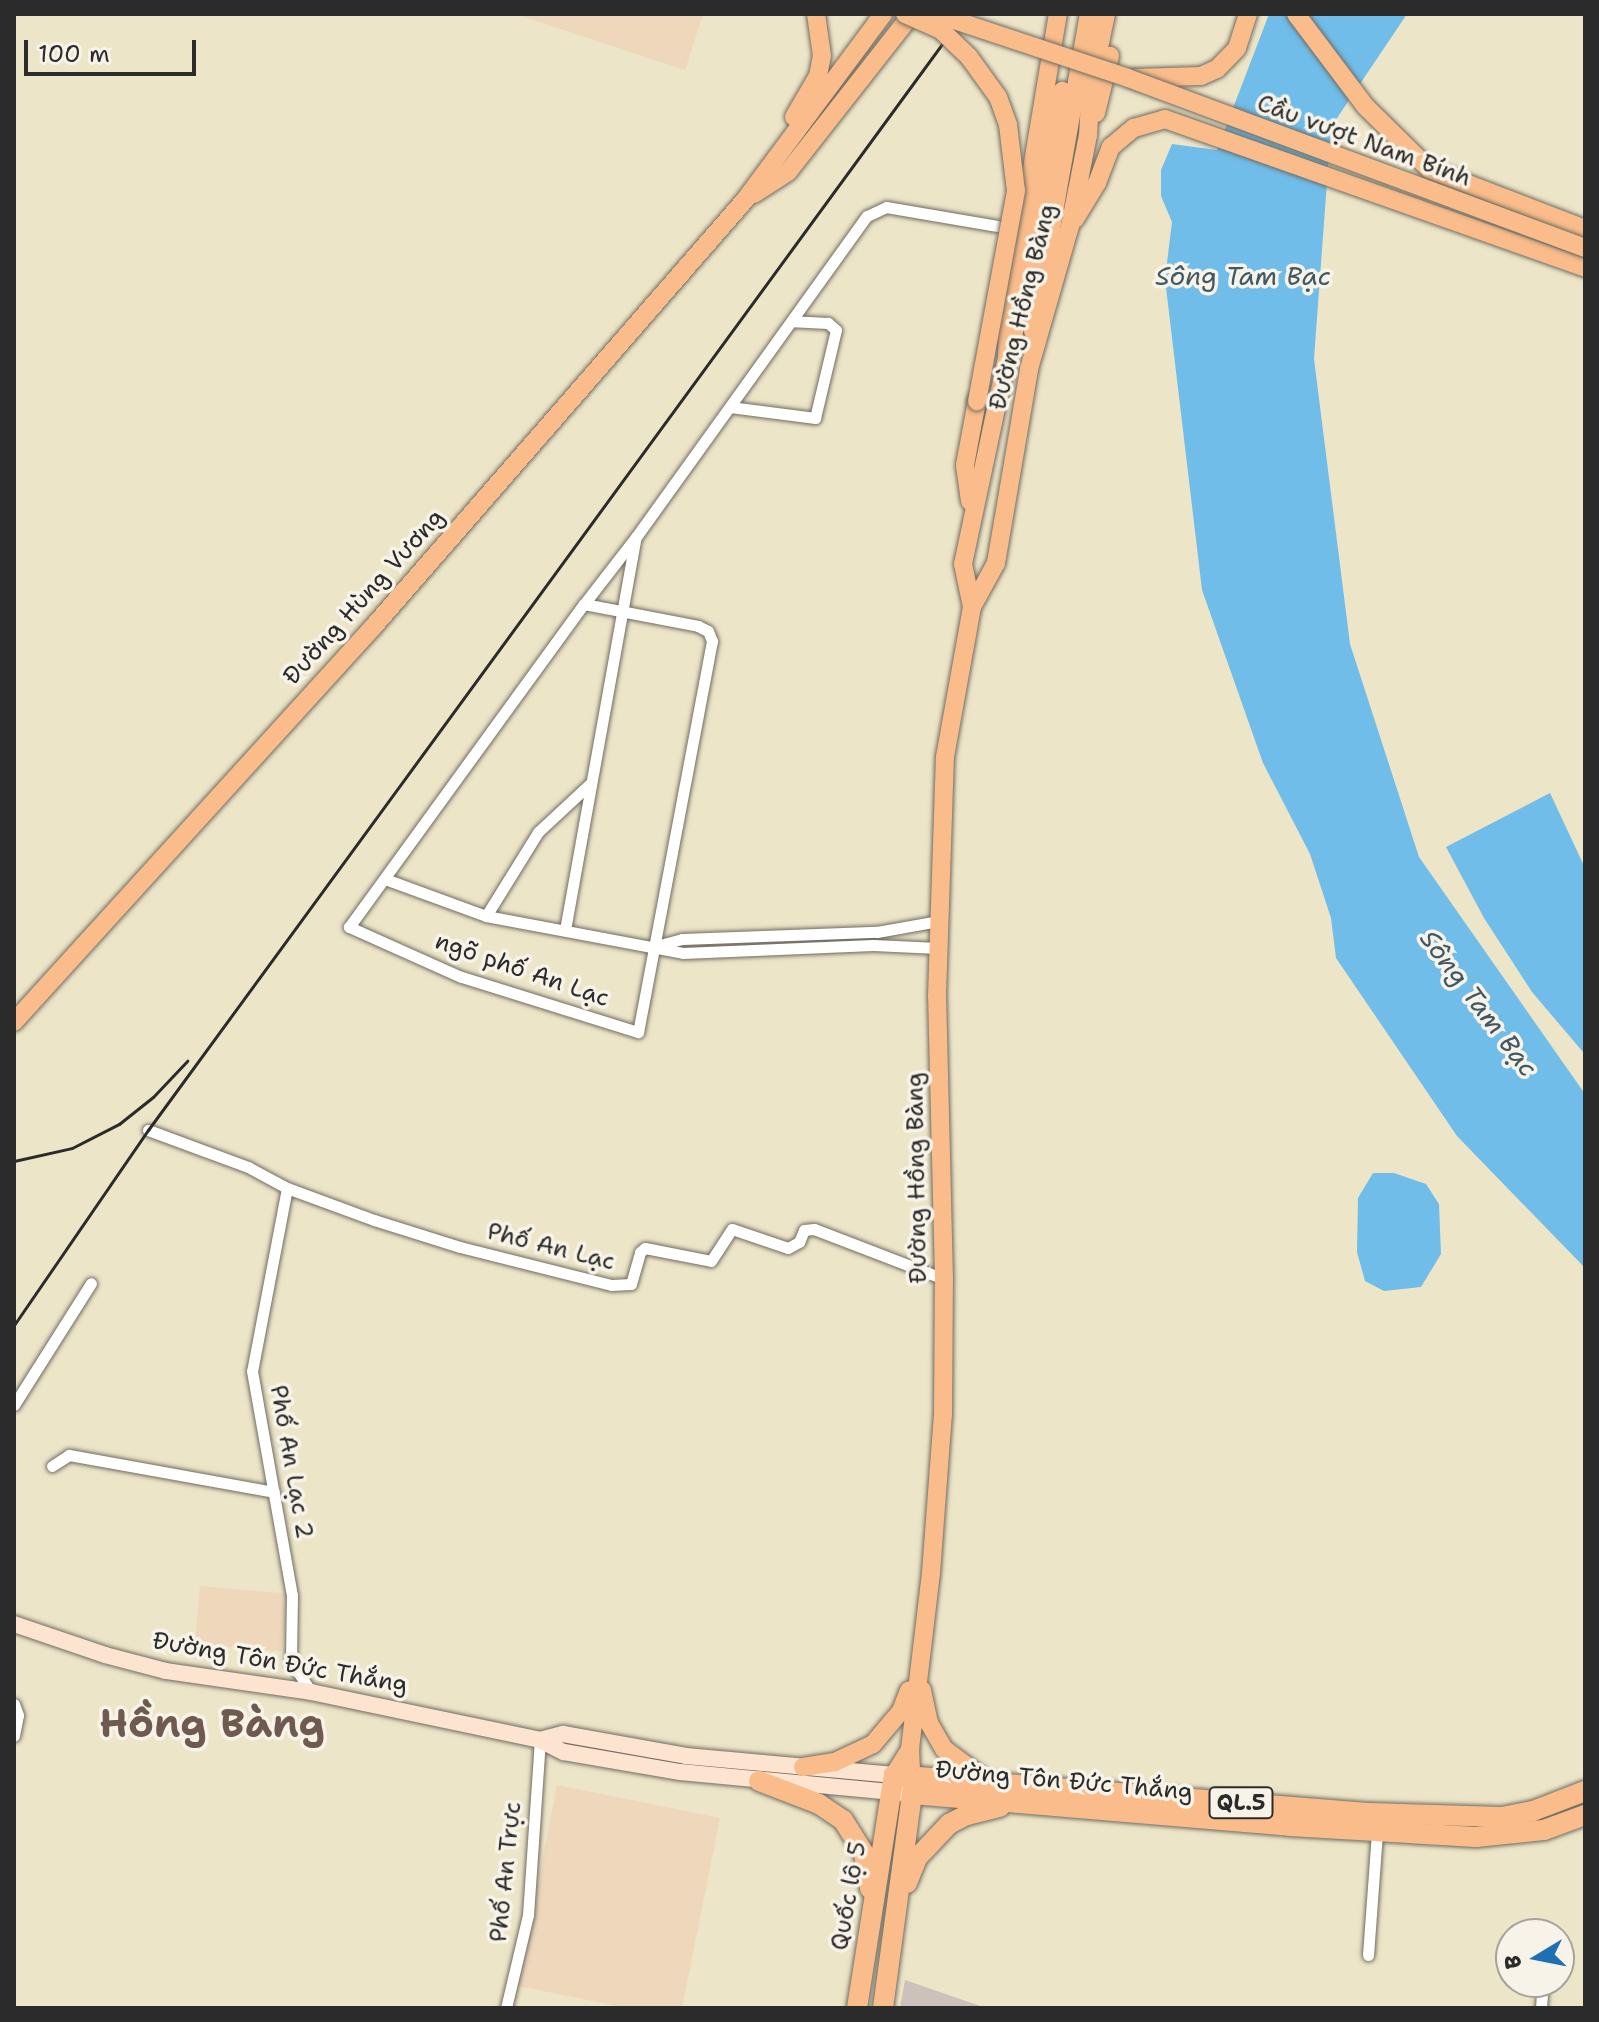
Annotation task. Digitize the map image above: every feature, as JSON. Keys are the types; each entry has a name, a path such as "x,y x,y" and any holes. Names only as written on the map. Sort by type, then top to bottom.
{"highway":[{"path":"759,1781 819,1804 843,1820 855,1837 869,1875 870,1899 860,1982"},
{"name":"Đường Tôn Đức Thắng","path":"903,1785 993,1785 1370,1813 1502,1817 1533,1811 1585,1791"},
{"name":"Đường Tôn Đức Thắng","path":"903,1785 1017,1803 1377,1832 1494,1837 1544,1830 1585,1815"},
{"name":"Quốc lộ 5","path":"857,2008 903,1785"},
{"name":"Quốc lộ 5","path":"883,2008 903,1785"},
{"path":"886,1985 907,1882 917,1858 949,1824 967,1815 1017,1803"}],"main road":[{"path":"784,146 795,112 818,76 822,56 816,14"},
{"name":"Cầu vượt Nam Bính","path":"936,14 1128,78 1585,248"},
{"name":"Đường Hồng Bàng","path":"972,607 963,564 1007,357 1010,298 1058,14"},
{"path":"1007,357 1020,315 1076,14"},
{"path":"1029,369 1035,309 1089,14"},
{"name":"Đường Hồng Bàng","path":"903,1785 931,1573 943,1415 944,1279 938,948 945,757 972,607 996,563 1029,369 1070,226 1088,135 1091,86 1106,14"},
{"path":"1088,135 1104,88 1118,14"},
{"name":"Cầu vượt Nam Bính","path":"1128,78 1188,78 1217,69 1237,48 1248,14"},
{"path":"1296,14 1365,106 1429,169 1585,229"},
{"path":"879,15 907,17 941,30 969,57 998,97 1008,125 1016,191 965,465 972,519"},
{"name":"Đường Hùng Vương","path":"14,1022 374,626 745,200 879,15"},
{"name":"Đường Hùng Vương","path":"745,200 788,172 907,17"},
{"path":"1070,226 1097,183 1111,147 1146,122 1165,119 1585,268"},
{"path":"1415,206 1401,187 1401,178 1413,170 1429,169"},
{"name":"Đường Tôn Đức Thắng","path":"14,1624 105,1655 166,1671 311,1692 540,1740 564,1752 680,1772 759,1781 903,1785"},
{"path":"803,1767 835,1762 873,1744 901,1711 920,1662"},
{"path":"920,1662 929,1723 944,1749 993,1785"},
{"name":"Đường Tôn Đức Thắng","path":"540,1740 563,1734 686,1756 803,1767 903,1785"}],"street":[{"path":"938,948 873,945 683,953 486,916 385,879 867,216 877,208 997,226"},
{"path":"730,407 815,418 836,330 828,323 793,321"},
{"path":"565,930 636,537"},
{"path":"584,604 698,626 708,631 712,641 656,946"},
{"path":"486,916 538,832 591,783"},
{"name":"ngõ phố An Lạc","path":"385,879 349,927 461,977 638,1032 656,946"},
{"path":"656,946 682,939 877,932 939,921"},
{"name":"Phố An Lạc","path":"148,1130 248,1167 287,1188 460,1247 624,1287 631,1284 643,1249 711,1261 732,1229 788,1248 799,1242 804,1230 814,1229 944,1279"},
{"name":"Phố An Lạc 2","path":"287,1188 252,1371 292,1595 291,1661 311,1692"},
{"path":"14,1405 91,1283"},
{"path":"52,1466 69,1455 274,1492"},
{"path":"14,1704 18,1715 14,1736"},
{"name":"Phố An Trực","path":"506,2008 528,1915 540,1740"},
{"path":"1368,1955 1377,1832"}],"shaded area":[{"path":"515,14 703,14 685,70"},
{"path":"200,1586 287,1594 282,1651 195,1644"},
{"path":"557,1785 720,1818 682,2008 627,2008 518,1986"},
{"path":"905,1980 986,2008 900,2008"}],"water":[{"name":"Sông Tam Bạc","path":"1269,14 1407,14 1331,127 1314,359 1350,644 1419,857 1585,1094 1585,1268 1457,1136 1336,958 1331,918 1310,854 1263,763 1202,590 1165,279 1172,222 1161,196 1161,170 1172,144 1217,150"},
{"path":"1550,793 1585,868 1583,1052 1532,992 1484,918 1446,847"},
{"path":"1373,1173 1394,1173 1426,1184 1439,1204 1441,1254 1421,1287 1384,1291 1365,1281 1357,1252 1358,1198"}],"railway":[{"path":"14,1325 148,1130 964,14"},
{"path":"14,1161 72,1148 119,1124 153,1097 187,1061"}],"district":[{"name":"Hồng Bàng","path":"212,1723"}]}
